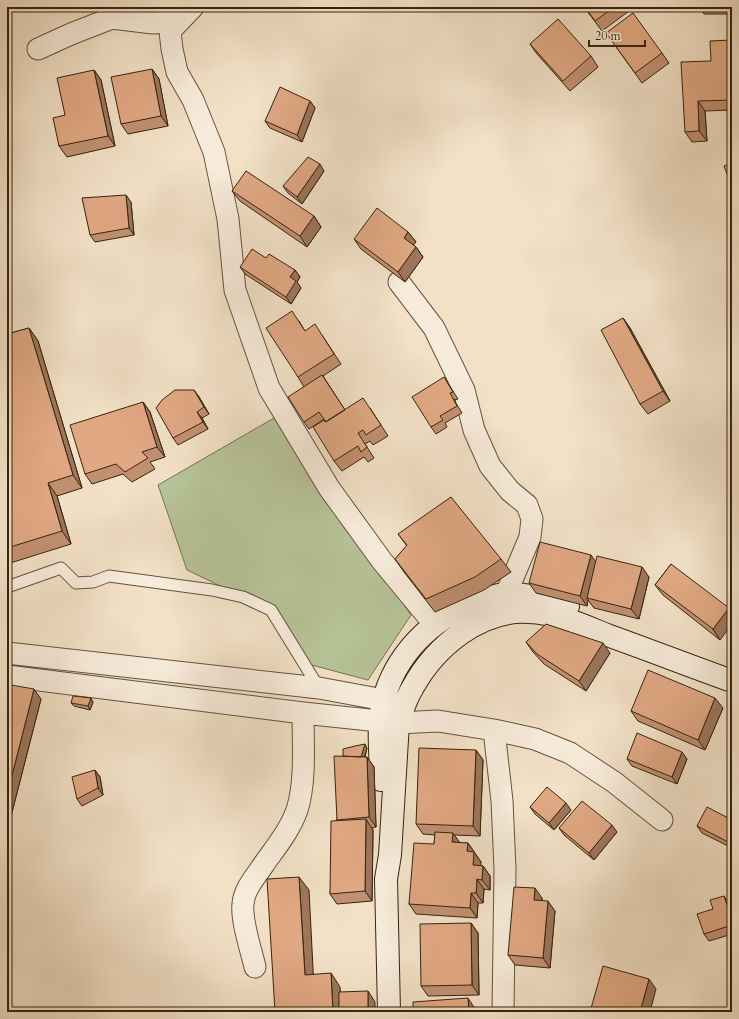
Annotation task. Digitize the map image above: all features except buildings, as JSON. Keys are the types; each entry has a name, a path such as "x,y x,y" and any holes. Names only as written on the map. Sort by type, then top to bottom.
{"street":[{"path":"38,49 70,34 112,18 153,23 186,14"},
{"path":"186,14 170,31 177,72 193,100 214,152 228,219 235,290 269,388 329,488 382,561 434,624"},
{"path":"399,282 434,328 464,390 474,430 490,466 510,491 527,505 532,519 530,537 506,594"},
{"path":"389,1012 386,879 390,855 394,671 412,645 434,624 451,613 469,605 489,597 506,594 532,596 568,605 732,681"},
{"path":"392,713 438,653 454,639 466,630 490,617 509,613 528,612 547,614 732,666"},
{"path":"7,653 319,688 392,713 494,730 535,740 570,753 614,782 662,820"},
{"path":"7,676 304,713 392,713"},
{"path":"255,967 243,914 243,904 245,894 250,884 288,829 296,810 302,790 304,713"},
{"path":"494,730 502,801 506,869 503,1012"}],"lane":[{"path":"7,587 61,568 76,583 93,582 109,576 198,588 243,597 270,610 319,688"}],"green space":[{"path":"274,418 411,615 368,680 304,663 271,610 187,570 158,485"}]}
